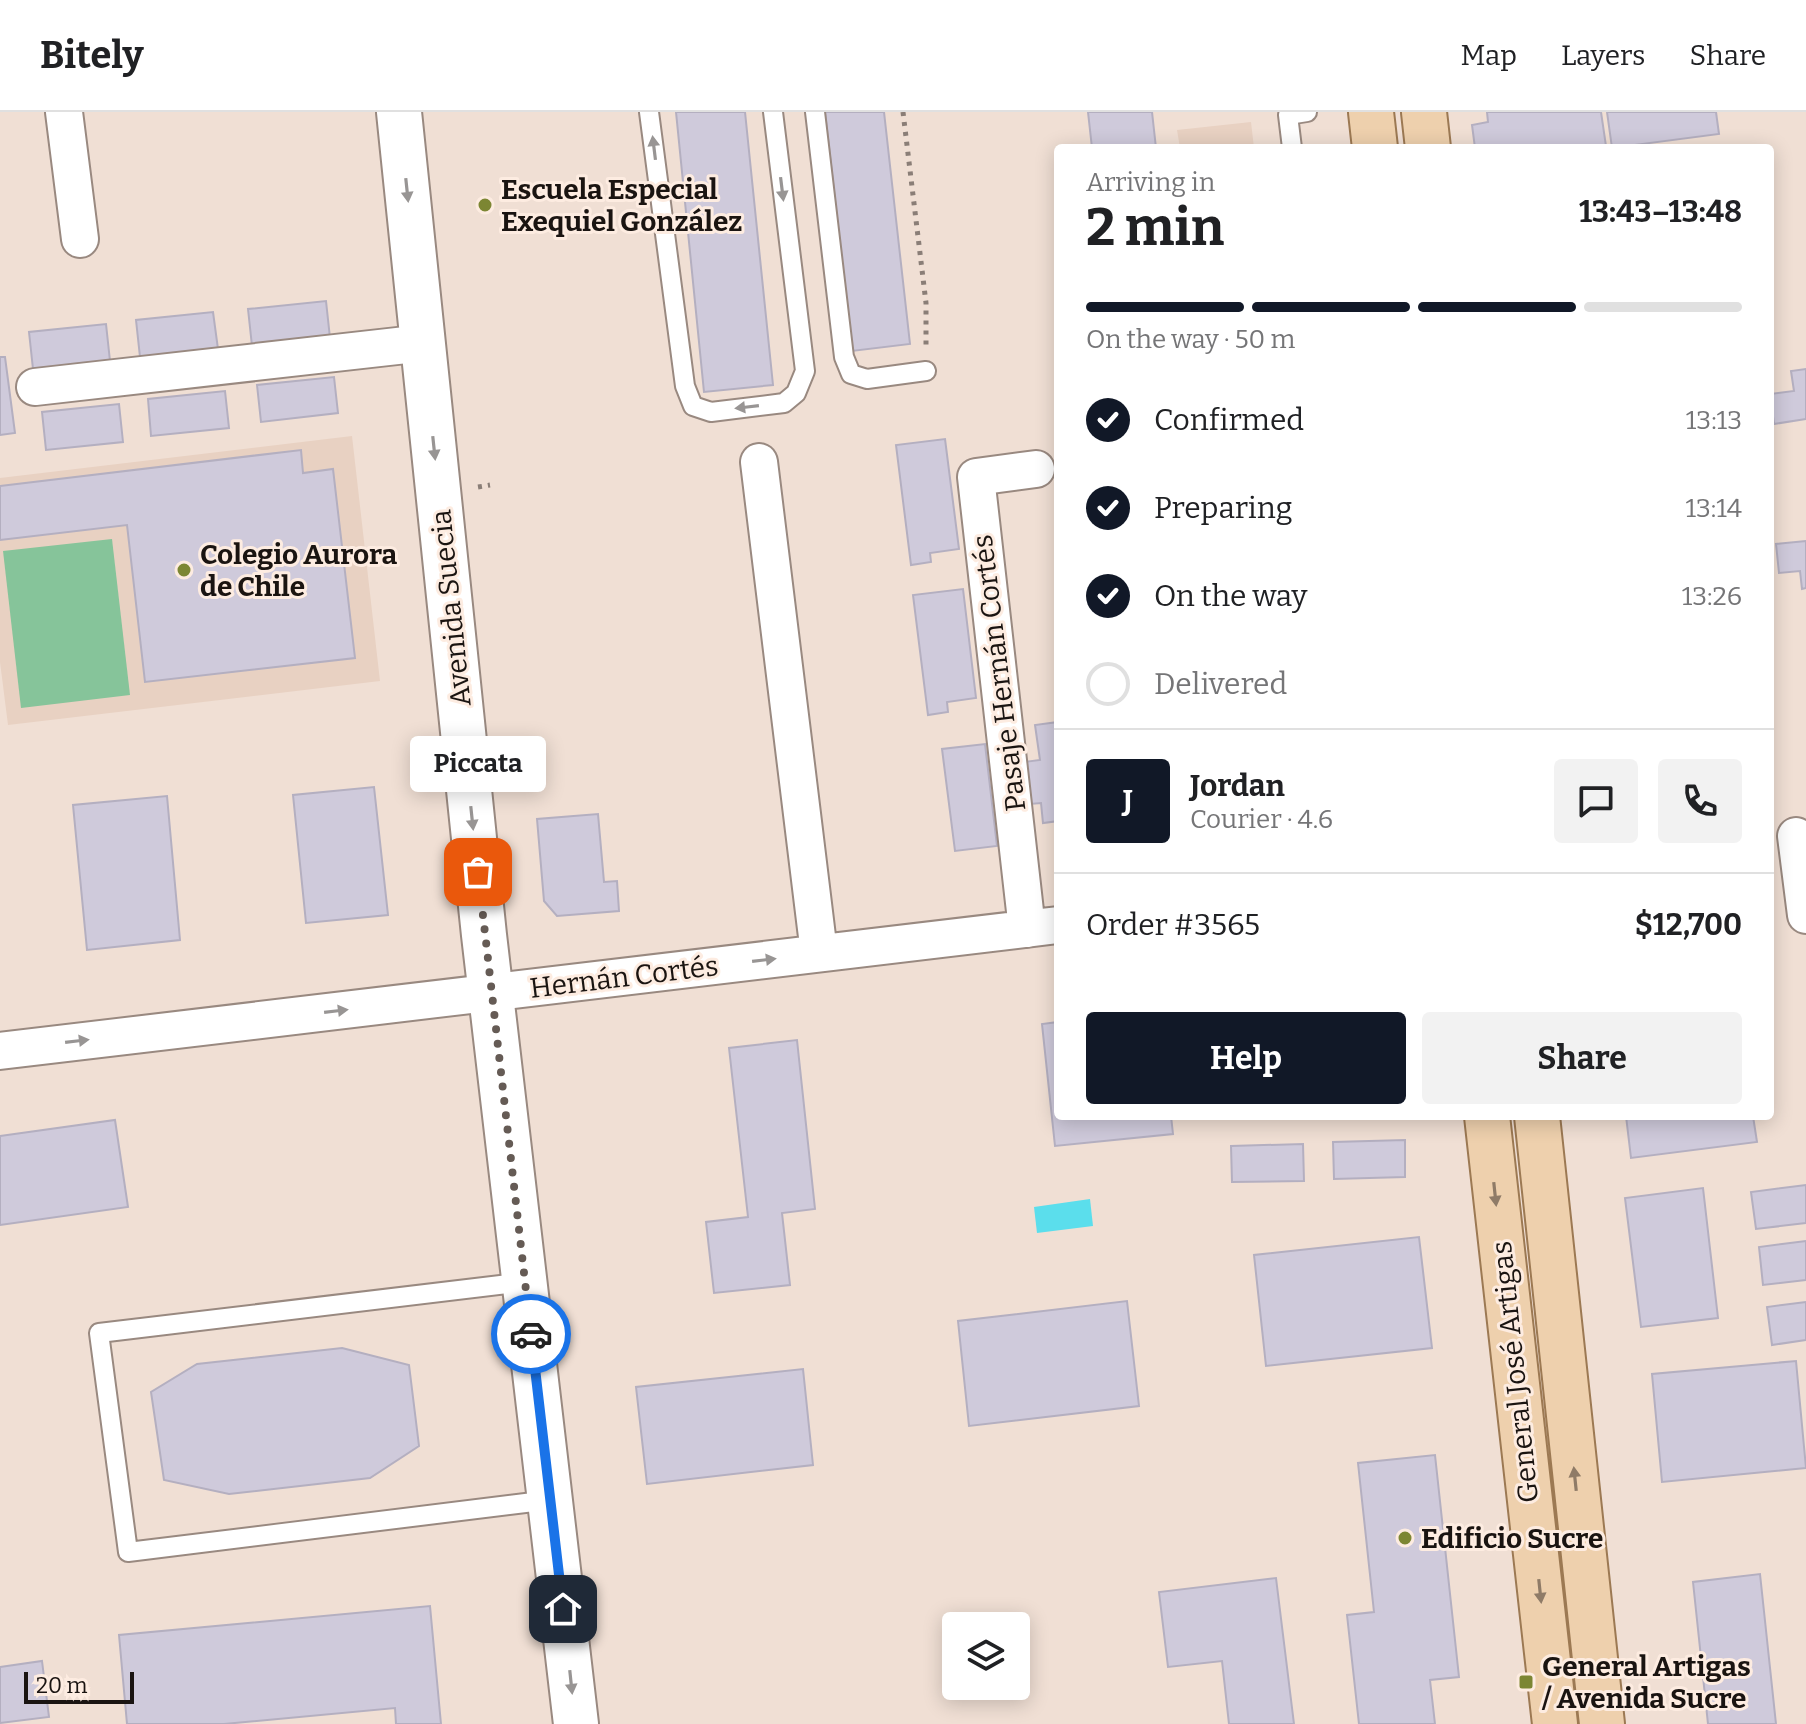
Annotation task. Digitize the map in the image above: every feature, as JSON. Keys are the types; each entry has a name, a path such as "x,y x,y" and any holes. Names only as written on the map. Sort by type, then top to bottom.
{"main road":[{"path":"1371,112 1375,144"},
{"path":"1424,112 1428,144"},
{"name":"General José Artigas","path":"1487,1120 1555,1724"},
{"name":"General José Artigas","path":"1537,1120 1602,1724"}],"street":[{"path":"64,112 80,239"},
{"name":"Avenida Suecia","path":"399,112 492,993 576,1724"},
{"path":"35,387 424,343"},
{"path":"759,462 819,953"},
{"name":"Pasaje Hernán Cortés","path":"1036,469 976,477 1043,927"},
{"path":"1791,836 1806,915"},
{"name":"Hernán Cortés","path":"0,1051 1043,927"}],"lane":[{"path":"649,112 685,386 693,406 711,412 784,403 796,393 805,371 773,112"},
{"path":"815,112 844,357 851,374 867,379 926,371"},
{"path":"1292,144 1288,115 1307,112"},
{"path":"525,1282 99,1333 128,1552 550,1500"}],"path":[{"path":"903,112 926,303 926,371"}],"shaded area":[{"path":"1251,122 1254,144 1179,144 1177,130"},
{"name":"Colegio Aurora de Chile","path":"352,436 380,681 8,725 0,662 0,478"}],"green space":[{"path":"112,539 130,695 21,708 3,551"}],"water":[{"path":"1090,1199 1093,1226 1037,1233 1034,1207"}],"building":[{"path":"676,112 745,112 773,385 704,392"},
{"path":"825,112 884,112 910,344 852,351"},
{"path":"1088,112 1152,112 1156,144 1092,144"},
{"path":"1487,112 1601,112 1606,144 1474,144 1472,125 1488,122"},
{"path":"1607,112 1716,112 1719,134 1643,144 1611,144"},
{"path":"326,301 330,338 252,346 248,309"},
{"path":"213,312 218,349 140,357 136,320"},
{"path":"106,324 110,361 33,369 29,332"},
{"path":"0,357 5,357 15,433 0,435"},
{"path":"1806,369 1806,419 1774,424 1774,394 1794,391 1791,371"},
{"path":"334,377 338,413 261,422 257,385"},
{"path":"225,391 229,428 151,436 148,399"},
{"path":"119,404 123,442 46,450 42,412"},
{"path":"945,439 959,549 930,553 931,562 911,565 896,445"},
{"path":"301,450 303,473 333,469 355,658 145,682 127,525 0,540 0,486"},
{"path":"1806,541 1806,588 1802,589 1800,571 1779,573 1776,544"},
{"path":"963,589 976,698 947,702 948,712 928,715 913,595"},
{"path":"1054,723 1054,822 1043,823 1041,803 1030,804 1024,762 1040,760 1035,725"},
{"path":"985,744 997,846 955,851 942,749"},
{"path":"374,787 388,915 306,923 293,795"},
{"path":"167,796 180,940 87,950 73,805"},
{"path":"598,814 604,882 617,881 619,911 557,916 544,901 537,819"},
{"path":"1054,1022 1054,1120 1171,1120 1173,1134 1055,1146 1042,1024"},
{"path":"797,1040 815,1209 782,1213 790,1285 714,1293 706,1222 748,1217 729,1048"},
{"path":"115,1120 128,1207 0,1225 0,1136"},
{"path":"1626,1120 1754,1120 1757,1142 1631,1158"},
{"path":"1405,1140 1405,1177 1334,1179 1333,1142"},
{"path":"1303,1144 1304,1181 1232,1182 1231,1146"},
{"path":"1806,1185 1806,1223 1756,1229 1751,1192"},
{"path":"1703,1188 1718,1318 1641,1327 1625,1198"},
{"path":"1419,1237 1432,1348 1266,1366 1254,1255"},
{"path":"1806,1241 1806,1280 1763,1285 1759,1247"},
{"path":"1127,1301 1139,1406 969,1426 958,1321"},
{"path":"1806,1302 1806,1340 1772,1345 1767,1307"},
{"path":"342,1348 409,1365 419,1446 370,1478 229,1494 164,1480 151,1392 197,1364"},
{"path":"1796,1361 1806,1468 1662,1482 1652,1374"},
{"path":"803,1369 813,1465 647,1484 636,1387"},
{"name":"Edificio Sucre","path":"1435,1455 1459,1677 1430,1680 1435,1724 1359,1724 1347,1615 1374,1612 1358,1463"},
{"path":"1760,1574 1776,1724 1708,1724 1693,1582"},
{"path":"1276,1578 1294,1724 1229,1724 1222,1661 1168,1667 1159,1592"},
{"path":"430,1606 441,1724 396,1724 395,1708 224,1724 127,1724 119,1635"},
{"path":"42,1661 49,1717 0,1723 0,1667"}],"way so far":[{"path":"478,872 531,1334"}],"place":[{"name":"Escuela Especial Exequiel González","path":"485,205"},
{"name":"Colegio Aurora de Chile","path":"184,570"},
{"name":"Piccata","path":"478,872"},
{"name":"Edificio Sucre","path":"1405,1538"},
{"name":"General Artigas / Avenida Sucre","path":"1526,1682"}],"route":[{"path":"531,1334 563,1609"}]}
